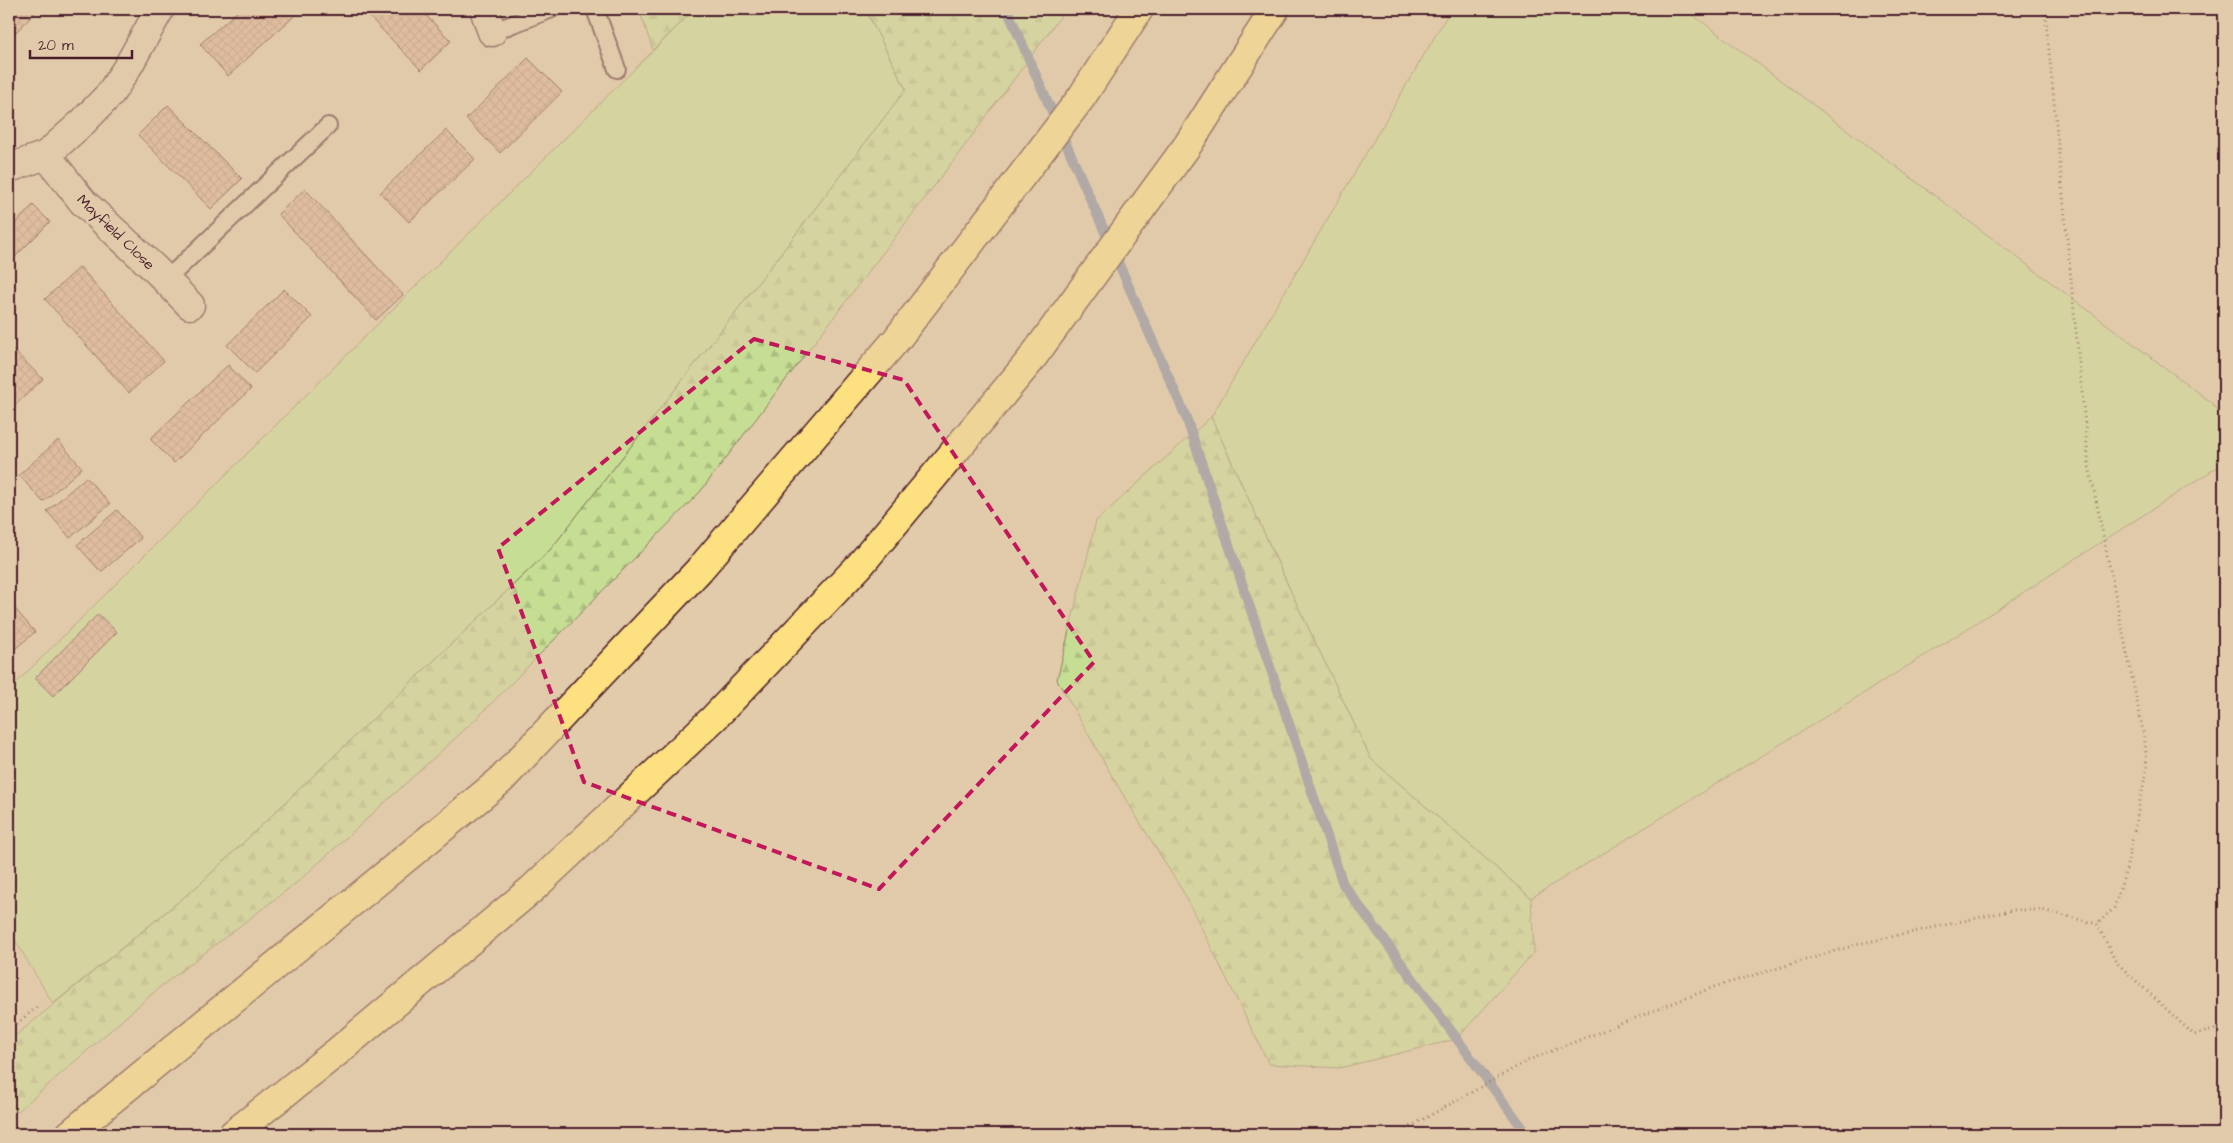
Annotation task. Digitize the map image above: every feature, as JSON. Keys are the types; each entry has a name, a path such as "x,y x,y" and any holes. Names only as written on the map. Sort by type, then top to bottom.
{"highway":[{"path":"70,1134 507,773 700,568 897,340 1081,98 1138,9"},
{"path":"233,1134 337,1052 532,889 714,718 860,565 1030,361 1187,146 1275,9"}],"street":[{"path":"9,168 46,155 83,122 110,94 160,9"},
{"name":"Mayfield Close","path":"46,155 83,202 190,304"}],"lane":[{"path":"488,21 552,9"},
{"path":"594,9 617,69"},
{"path":"166,280 328,126"}],"path":[{"path":"2045,9 2089,466 2145,741 2147,767 2126,870 2114,908 2097,924"},
{"path":"1397,1134 1529,1060 1714,987 1863,943 2013,910 2042,910 2097,924 2116,962 2194,1035 2224,1027"},
{"path":"9,1030 37,1006"},
{"path":"510,1134 514,1131 522,1134"}],"highlighted area":[{"path":"754,339 904,380 1094,662 879,889 584,782 498,548"}],"green space":[{"path":"639,9 695,9 653,50"},
{"path":"695,9 865,9 906,89 783,251 551,549 200,884 53,1004 9,930 9,690"},
{"path":"865,9 1066,9 957,156 700,492 474,721 300,880 160,987 9,1119 9,1041 200,884 551,549 783,251 906,89"},
{"path":"1451,9 1685,9 2211,402 2224,421 2224,463 1937,648 1531,898 1371,759 1293,596 1211,417"},
{"path":"1211,417 1293,596 1371,759 1531,898 1534,952 1457,1039 1340,1068 1269,1064 1185,895 1123,795 1057,680 1096,521"}],"building":[{"path":"9,9 39,9 9,39"},
{"path":"240,9 302,9 228,76 200,44"},
{"path":"362,9 420,9 451,41 421,70"},
{"path":"528,58 562,92 500,153 466,119"},
{"path":"168,105 242,179 211,209 138,135"},
{"path":"446,130 475,159 409,222 380,193"},
{"path":"305,189 403,295 376,320 278,214"},
{"path":"33,205 50,222 9,263 9,230"},
{"path":"80,267 164,361 129,393 45,299"},
{"path":"284,289 312,317 255,373 227,345"},
{"path":"9,346 43,379 9,411"},
{"path":"228,365 251,389 174,463 150,439"},
{"path":"58,440 82,468 43,502 19,475"},
{"path":"86,477 110,504 70,538 47,511"},
{"path":"117,510 141,538 101,572 77,545"},
{"path":"11,604 35,632 9,654 9,606"},
{"path":"98,614 117,632 53,696 35,678"}],"waterway":[{"path":"1007,9 1186,417 1343,884 1527,1134"}]}
